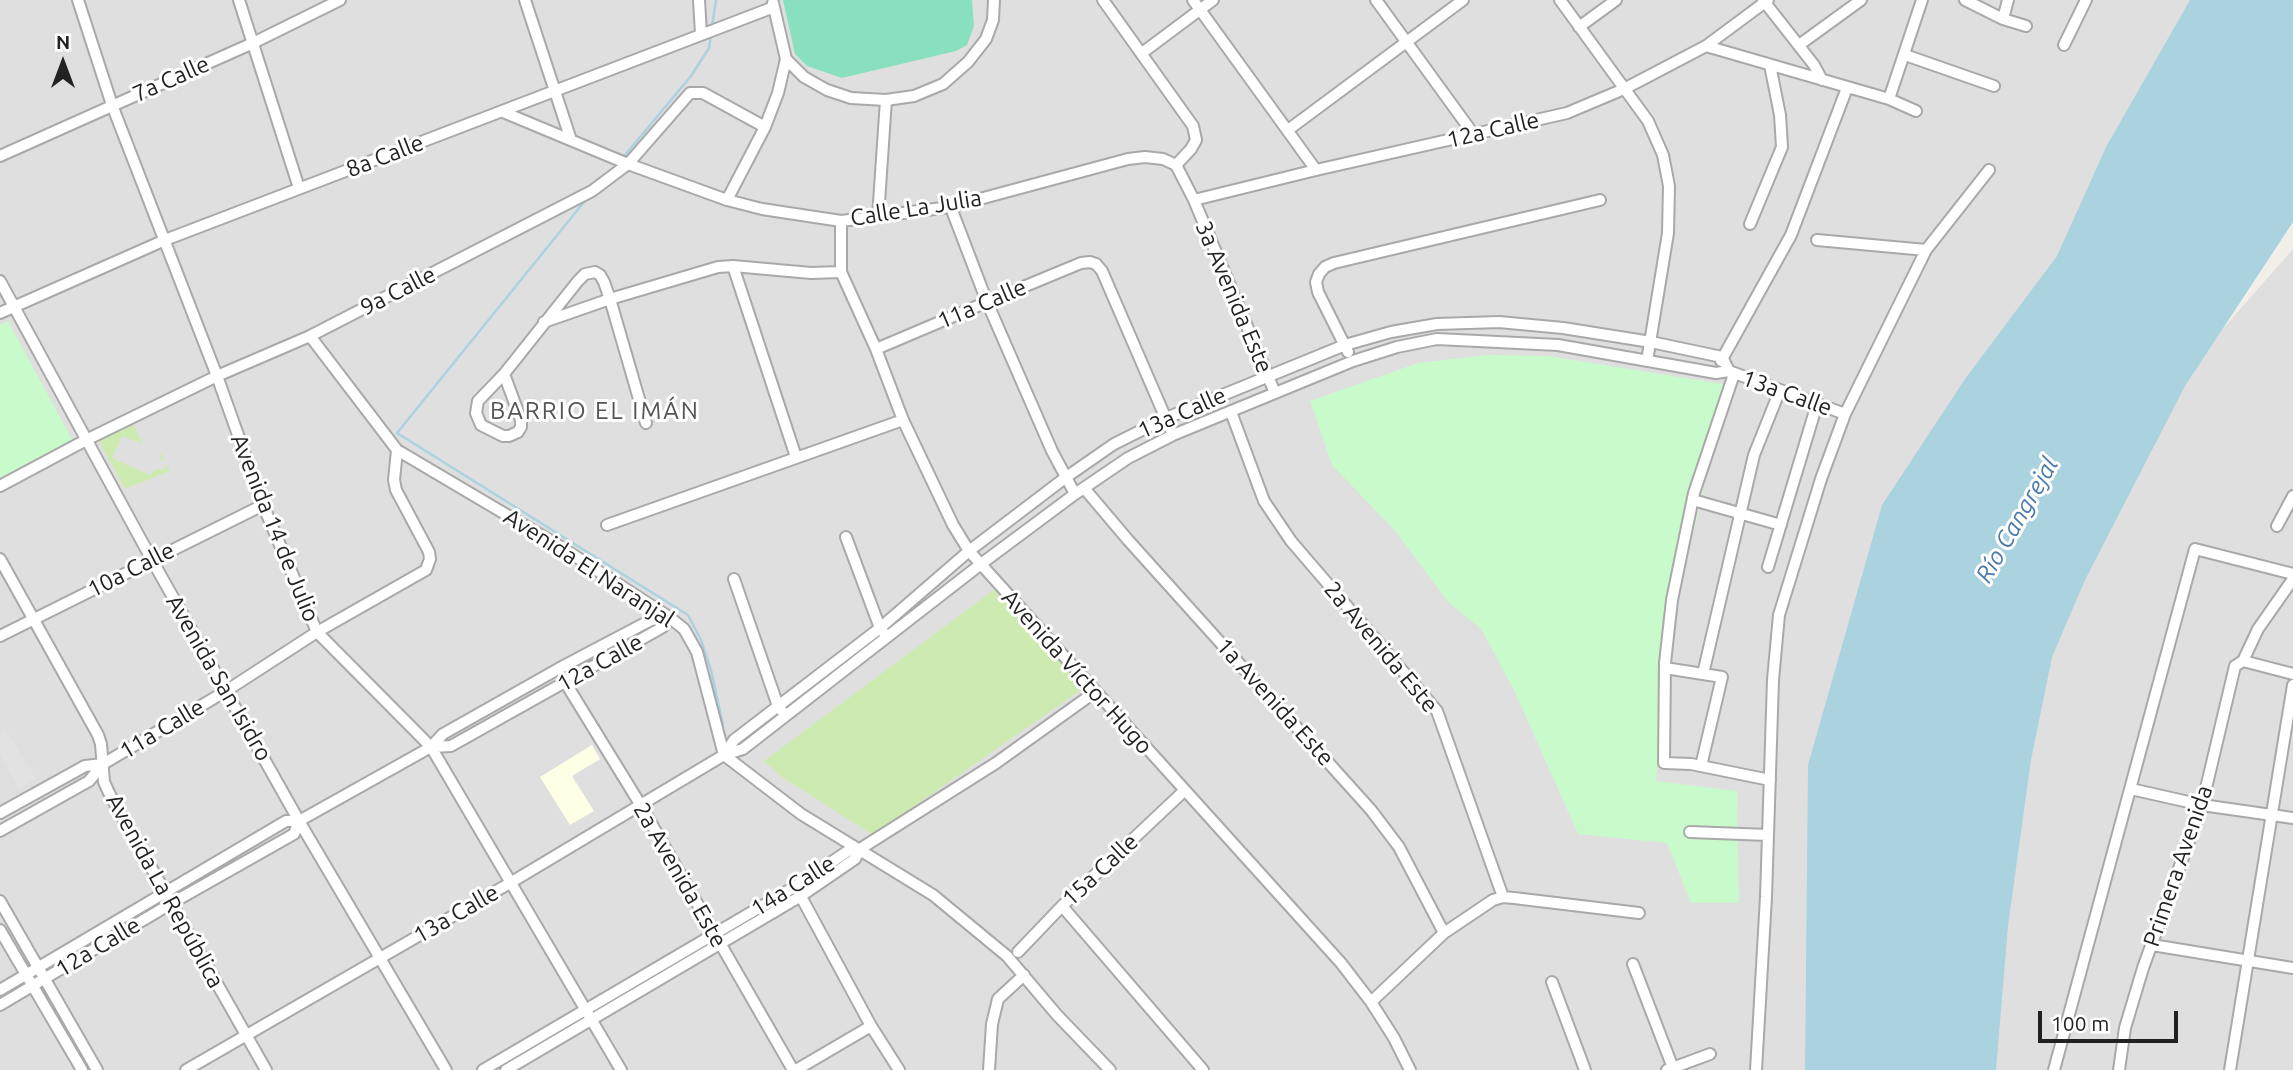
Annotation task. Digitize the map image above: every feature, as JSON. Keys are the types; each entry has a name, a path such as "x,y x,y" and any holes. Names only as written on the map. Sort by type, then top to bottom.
{"street":[{"name":"Avenida 14 de Julio","path":"78,0 112,105 217,376 262,505 317,632 431,747 621,1070"},
{"path":"239,0 299,188"},
{"name":"7a Calle","path":"0,156 253,43 340,0"},
{"path":"525,0 571,140"},
{"path":"699,0 701,34"},
{"path":"786,59 804,77 827,90 851,98 886,100 914,96 943,84 968,62 986,39 993,20 993,0"},
{"path":"1103,0 1193,126 1196,140 1176,165 1194,200"},
{"path":"1142,53 1197,5 1213,0"},
{"path":"1377,0 1474,135"},
{"path":"1288,130 1463,0"},
{"path":"1560,0 1648,121 1663,155 1669,186 1668,233 1647,361"},
{"path":"1579,27 1616,0"},
{"path":"1799,45 1861,0"},
{"path":"1889,99 1922,0"},
{"path":"1965,0 2003,19 2026,26"},
{"path":"2003,19 2008,0"},
{"path":"2064,45 2086,0"},
{"path":"1765,1 1814,65 1822,80"},
{"name":"12a Calle","path":"1194,200 1567,113 1624,89 1706,46 1765,1"},
{"path":"727,200 765,127 778,93 786,59 773,3"},
{"name":"8a Calle","path":"0,313 165,240 724,26 773,3"},
{"path":"1197,5 1316,170"},
{"path":"1706,46 1889,99 1916,111"},
{"path":"1905,54 1994,86"},
{"path":"1750,224 1782,147 1780,115 1770,65"},
{"path":"1716,373 1791,235 1847,88"},
{"name":"9a Calle","path":"0,486 86,440 217,376 310,336 592,191 628,164 690,93 703,93 765,127"},
{"path":"878,217 886,100"},
{"name":"Calle La Julia","path":"503,111 628,164 727,200 762,209 841,221 950,207 1128,159 1163,159 1176,165"},
{"path":"1756,1070 1773,680 1779,615 1821,479 1845,414 1926,250 1989,170"},
{"name":"3a Avenida Este","path":"1194,200 1275,393"},
{"path":"1353,360 1318,292 1316,282 1325,267 1600,200"},
{"name":"1a Avenida Este","path":"953,213 987,302 1065,478 1128,540 1371,810 1399,847 1444,933"},
{"name":"Avenida Víctor Hugo","path":"841,221 841,272 876,349 903,420 953,525 969,551 1341,963 1371,1002 1410,1070"},
{"path":"1816,240 1926,250"},
{"name":"11a Calle","path":"876,349 1090,262 1102,271 1164,419"},
{"path":"544,322 704,270 733,265 811,273 841,272"},
{"path":"733,265 796,457"},
{"path":"504,374 521,420 518,432 509,436 503,436 481,425 476,413 478,401 504,374 578,281 585,274 595,272 604,282 610,299 646,423"},
{"name":"Avenida San Isidro","path":"0,281 152,560 299,821 446,1070"},
{"path":"1498,341 1499,322"},
{"name":"13a Calle","path":"724,755 734,740 880,628 969,551 1114,444 1164,419 1345,345 1391,331 1437,324 1499,322 1563,328 1723,357 1732,372"},
{"name":"Avenida El Naranjal","path":"310,336 397,450 561,547 684,629 697,652 724,755"},
{"name":"13a Calle","path":"186,1070 510,883 724,755 743,749 981,564 1128,458 1173,435 1353,360 1437,339 1558,345 1716,373 1732,372 1845,414"},
{"path":"1732,372 1693,500 1672,600 1665,668 1664,763 1701,766 1770,780"},
{"path":"1703,674 1755,455 1780,390"},
{"path":"1768,567 1817,404"},
{"name":"2a Avenida Este","path":"1231,412 1264,502 1291,541 1437,711 1503,897"},
{"path":"1164,419 1173,435"},
{"path":"607,525 903,420"},
{"name":"11a Calle","path":"103,764 226,691 317,632 426,570 430,559 429,552 396,490 394,480 397,450"},
{"path":"2277,526 2293,496"},
{"path":"1693,500 1781,525"},
{"name":"10a Calle","path":"0,636 262,505"},
{"path":"846,537 880,628 887,638"},
{"path":"2054,1070 2196,549 2293,576"},
{"name":"Avenida La República","path":"0,559 98,735 104,782 110,795 266,1070"},
{"name":"Primera Avenida","path":"2119,1070 2126,1028 2143,968 2202,805 2235,666 2241,661 2258,629 2293,576"},
{"path":"734,579 778,706 786,716"},
{"name":"12a Calle","path":"431,747 451,746 663,627 669,617"},
{"name":"12a Calle","path":"0,990 286,821 299,821 431,747 443,734 558,669 651,620 669,617"},
{"path":"2241,661 2293,674"},
{"path":"1665,668 1722,677 1701,766"},
{"name":"2a Avenida Este","path":"565,682 640,804 716,939 795,1070"},
{"path":"2230,1070 2293,685"},
{"name":"14a Calle","path":"716,939 855,859 860,849 996,763 1095,692"},
{"path":"724,755 801,814 933,895 1007,956 1110,1070"},
{"path":"0,813 85,766 103,764"},
{"path":"0,831 89,781 103,764"},
{"path":"2131,789 2202,805 2293,818"},
{"name":"15a Calle","path":"1018,952 1062,906 1184,791"},
{"name":"12a Calle","path":"0,1005 294,834 299,821"},
{"path":"1690,832 1768,835"},
{"path":"799,891 871,1026 900,1070"},
{"path":"1371,1002 1444,933 1493,900 1503,897 1639,913"},
{"path":"0,901 97,1070"},
{"path":"1062,906 1203,1070"},
{"path":"0,930 82,1070"},
{"path":"483,1070 584,1010 716,939"},
{"path":"506,1070 590,1021 716,939"},
{"path":"2152,946 2293,968"},
{"path":"1633,964 1670,1069 1710,1054"},
{"path":"989,1070 992,1024 998,999 1024,975"},
{"path":"1552,982 1585,1070"},
{"path":"795,1070 871,1026"}],"shaded area":[{"path":"0,0 2198,0 2220,332 2293,249 2293,1070 0,1070"},
{"path":"5,728 36,778 19,789 0,755 0,731"},
{"path":"592,745 600,759 572,776 594,811 570,825 540,777"}],"green space":[{"path":"783,0 972,0 974,26 967,45 956,51 842,78 807,66 795,54"},
{"path":"8,321 73,441 0,478 0,325"},
{"path":"1487,355 1549,356 1728,385 1680,589 1663,705 1656,781 1737,791 1739,903 1691,903 1667,843 1578,834 1513,688 1481,629 1448,602 1396,532 1332,465 1310,401 1418,363"},
{"path":"134,425 143,444 122,436 112,458 150,475 156,469 163,470 166,463 170,471 125,489 98,440"},
{"path":"995,589 1085,687 873,835 782,777 764,761"}],"water":[{"name":"Río Cangrejal","path":"2190,0 2293,0 2293,222 2185,386 2085,580 2052,657 2031,760 2008,926 1996,1070 1805,1070 1808,765 1882,505 1965,379 2057,256 2106,147"}],"waterway":[{"path":"712,27 716,0"},
{"path":"625,155 691,76 709,48 711,34"},
{"path":"588,197 397,433 688,615 701,640 711,670 723,725"}],"district":[{"name":"BARRIO EL IMÁN","path":"595,411"}]}
